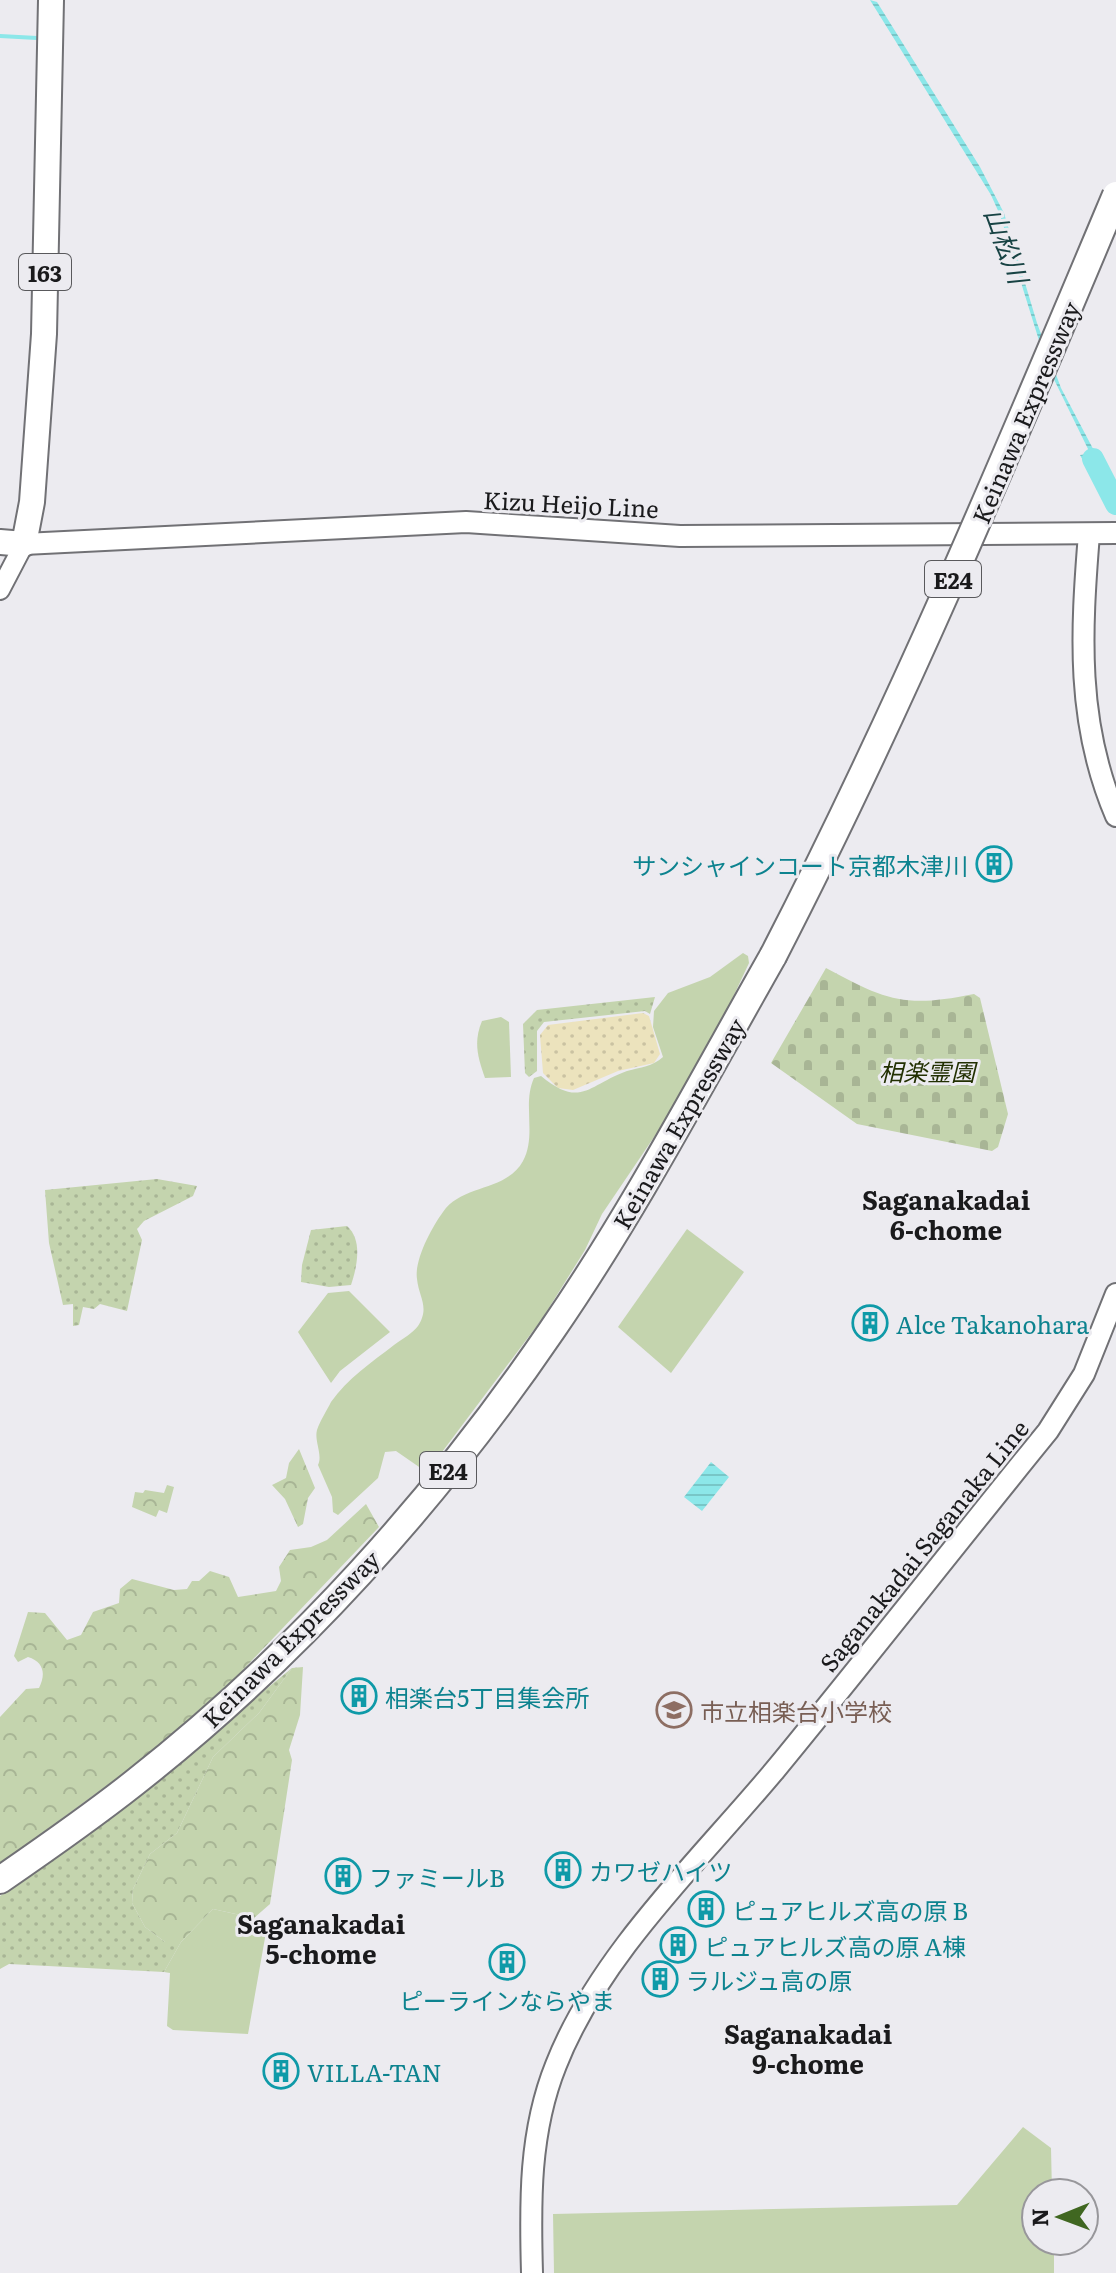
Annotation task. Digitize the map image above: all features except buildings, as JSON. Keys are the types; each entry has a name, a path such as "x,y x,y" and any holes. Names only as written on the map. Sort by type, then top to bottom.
{"highway":[{"name":"163","path":"12,543 32,502 44,334 51,0"},
{"name":"Keinawa Expressway","path":"0,1880 134,1783 204,1724 292,1642 436,1485 494,1411 595,1266 773,956 832,842 995,486 1116,195"}],"main road":[{"name":"Kizu Heijo Line","path":"12,543 466,522 680,536 1116,533"},
{"path":"1089,534 1081,633 1085,711 1094,754 1116,816"},
{"name":"Saganakadai Saganaka Line","path":"532,2273 532,2173 540,2115 556,2065 590,1998 646,1923 775,1770 1048,1431 1084,1374 1116,1294"}],"street":[{"path":"0,590 12,543"}],"green space":[{"path":"743,953 748,956 749,963 698,1072 602,1214 585,1250 542,1319 430,1468 422,1469 396,1451 385,1452 378,1478 338,1515 333,1512 332,1497 318,1465 320,1457 316,1434 320,1423 344,1386 418,1326 423,1308 417,1279 418,1263 429,1235 443,1212 461,1197 506,1178 523,1161 529,1141 529,1098 534,1078 541,1076 555,1086 576,1093 627,1071 655,1063 663,1057 653,1027 654,1011 668,993 710,977"},
{"name":"相楽霊園","path":"826,968 865,988 897,999 930,1000 974,994 980,998 1008,1114 998,1147 992,1151 857,1124 771,1063"},
{"path":"655,997 650,1014 645,1011 544,1022 537,1031 537,1071 529,1077 525,1073 523,1024 537,1010"},
{"path":"501,1017 509,1022 511,1077 485,1078 478,1050 479,1029 482,1021"},
{"path":"157,1179 197,1186 193,1196 144,1221 137,1229 142,1240 127,1311 100,1304 94,1309 83,1307 79,1325 73,1326 73,1304 63,1305 49,1243 45,1190"},
{"path":"347,1226 357,1246 357,1262 351,1285 329,1287 301,1282 311,1230"},
{"path":"687,1229 744,1272 671,1373 618,1327"},
{"path":"349,1291 390,1332 340,1371 331,1383 298,1332 328,1293"},
{"path":"299,1449 315,1488 308,1498 303,1524 298,1527 285,1499 272,1485 286,1478 289,1463"},
{"path":"167,1485 174,1487 167,1513 159,1510 156,1517 132,1507 135,1492 164,1493"},
{"path":"366,1504 379,1527 237,1676 151,1753 0,1864 0,1717 26,1689 39,1688 42,1678 42,1669 37,1662 28,1657 18,1662 14,1656 28,1612 45,1613 67,1640 81,1635 93,1612 119,1603 120,1589 132,1579 174,1590 187,1589 192,1581 199,1581 210,1571 229,1577 238,1597 276,1591 281,1581 279,1567 290,1550 311,1547 327,1540"},
{"path":"303,1667 300,1715 289,1750 292,1760 270,1904 254,1918 213,1909 181,1942 165,1942 145,1927 132,1903 133,1889 150,1854 177,1833 213,1757 259,1713 292,1668"},
{"path":"292,1668 259,1713 213,1757 177,1833 150,1854 133,1889 132,1903 145,1927 165,1942 181,1942 164,1972 9,1964 0,1969 0,1896 79,1842"},
{"path":"213,1909 268,1921 248,2034 173,2030 167,2026 170,1973 164,1972 181,1942"},
{"path":"1023,2127 1051,2148 1052,2177 1020,2177 1020,2257 1054,2257 1054,2273 554,2273 553,2214 957,2205"}],"sand":[{"path":"643,1013 649,1016 660,1054 654,1063 618,1071 573,1090 558,1088 543,1073 540,1035 548,1025"}],"water":[{"path":"870,0 877,2 980,167 1004,213 1037,323 1061,388 1110,481 1099,490 1080,455 1088,454 1088,449 1046,363 991,195"},
{"path":"711,1462 729,1477 702,1511 684,1497"}],"waterway":[{"path":"0,36 37,38"},
{"name":"山松川","path":"1093,459 1116,504"}],"place":[{"name":"サンシャインコート京都木津川","path":"994,864"},
{"name":"Alce Takanohara","path":"870,1323"},
{"name":"相楽台5丁目集会所","path":"359,1696"},
{"name":"市立相楽台小学校","path":"674,1710"},
{"name":"カワゼハイツ","path":"563,1870"},
{"name":"ファミールB","path":"343,1876"},
{"name":"ピュアヒルズ高の原 B","path":"706,1909"},
{"name":"ピュアヒルズ高の原 A棟","path":"678,1945"},
{"name":"ピーラインならやま","path":"507,1962"},
{"name":"ラルジュ高の原","path":"660,1979"},
{"name":"VILLA-TAN","path":"281,2071"}],"district":[{"name":"Saganakadai 6-chome","path":"946,1213"},
{"name":"Saganakadai 5-chome","path":"321,1937"},
{"name":"Saganakadai 9-chome","path":"808,2047"}]}
